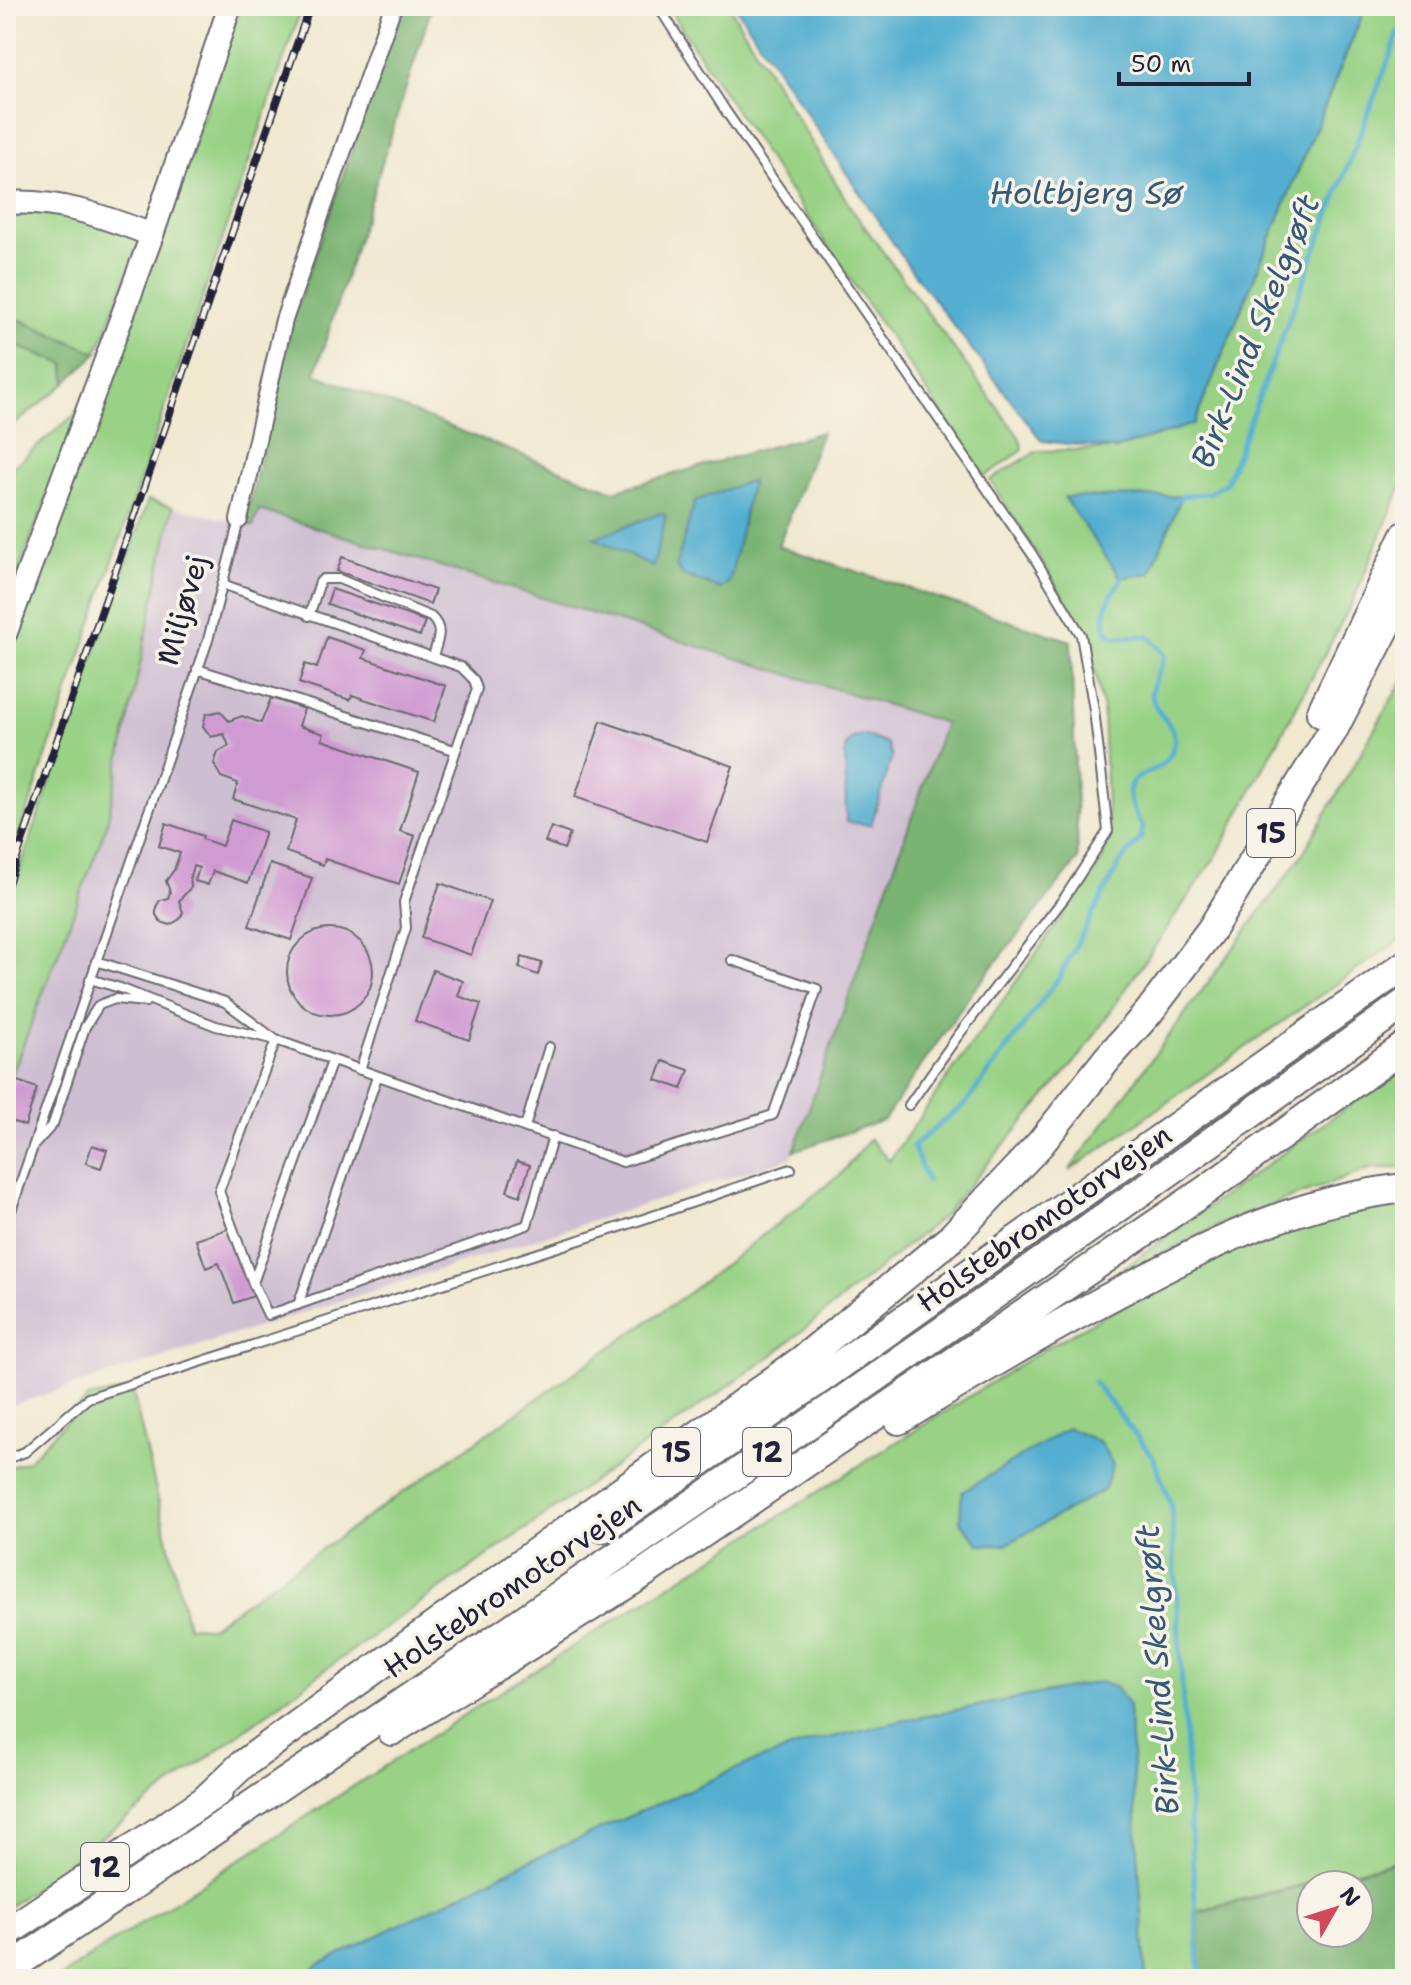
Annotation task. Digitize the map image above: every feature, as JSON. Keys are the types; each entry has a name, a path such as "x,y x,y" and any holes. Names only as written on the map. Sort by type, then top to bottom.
{"highway":[{"path":"1108,1058 1197,927 1319,717 1405,536"},
{"name":"15","path":"204,1801 242,1765 802,1360 950,1239 1040,1144 1149,1012 1211,930 1332,732 1405,590"},
{"name":"Holstebromotorvejen","path":"6,1933 816,1382 1405,965"},
{"name":"Holstebromotorvejen","path":"6,1971 950,1326 1405,1003"},
{"path":"638,1577 1206,1190 1405,1046"},
{"path":"123,1892 318,1776 638,1577 1065,1321 1214,1242 1331,1200 1405,1188"}],"street":[{"path":"6,632 152,235 230,6"},
{"name":"Miljøvej","path":"239,520 284,320 393,6"},
{"path":"6,203 64,205 152,235"}],"lane":[{"path":"658,6 734,123 1032,554 1081,635 1094,710 1108,831 1065,897 957,1037 909,1105"},
{"name":"Miljøvej","path":"6,1225 208,640 239,520"},
{"path":"309,616 320,582 323,579 339,579 431,617 437,622 440,632 433,656"},
{"path":"222,584 461,667 474,680 477,689 404,902 406,928 360,1070"},
{"path":"197,669 454,750"},
{"path":"90,979 216,1026 276,1040 623,1162 773,1115 817,989 732,960"},
{"path":"96,961 225,1002 276,1040"},
{"path":"32,1148 53,1124 85,1027 99,1005 115,999 157,1003"},
{"path":"276,1040 219,1191 268,1315 527,1225 553,1136"},
{"path":"525,1127 549,1047"},
{"path":"253,1283 332,1061"},
{"path":"298,1305 377,1077"},
{"path":"6,1459 25,1452 88,1398 791,1169"}],"shaded area":[{"path":"173,507 252,526 258,510 945,723 791,1158 6,1407 6,1090 106,827"}],"green space":[{"path":"241,6 302,6 6,874 6,668"},
{"path":"402,6 432,6 315,374 614,491 822,432 778,546 1071,641 1078,860 973,991 884,1120 794,1151 945,723 259,510 253,526 245,524 291,324"},
{"path":"667,6 729,6 853,211 1019,437 1023,450 985,476"},
{"path":"1366,6 1405,6 1405,478 1352,603 1218,853 1081,1055 942,1217 774,1354 326,1669 6,1909 6,1717 13,1668 6,1635 6,1468 28,1461 88,1398 132,1389 188,1626 210,1627 690,1292 841,1174 870,1139 889,1161 1103,859 1108,831 1103,710 1087,634 990,480 1037,451 1115,449 1194,424"},
{"path":"6,213 70,213 141,241 97,353 6,314"},
{"path":"6,314 97,353 66,383 65,364 6,342"},
{"path":"6,342 65,364 66,383 6,431"},
{"path":"79,411 6,605 6,473"},
{"path":"148,500 173,507 106,827 6,1090 6,909"},
{"path":"1405,676 1405,936 1069,1171 1302,855"},
{"path":"1405,1065 1405,1168 1373,1168 1230,1220 1096,1288"},
{"path":"1405,1201 1405,1859 1364,1869 1295,1869 1295,1886 1194,1911 1199,1979 59,1979 453,1722 1049,1346 1225,1250 1377,1203"},
{"path":"1405,1860 1405,1979 1201,1979 1198,1912 1295,1888 1295,1949 1375,1949 1375,1869 1369,1869"}],"water":[{"name":"Holtbjerg Sø","path":"735,6 1366,6 1194,424 1115,449 1042,441 909,267"},
{"path":"752,480 730,580 721,589 683,575 676,566 695,501"},
{"path":"1182,496 1150,573 1121,578 1064,497"},
{"path":"661,513 666,516 653,567 594,538"},
{"path":"864,735 888,744 892,757 871,825 846,822 845,748 851,739"},
{"path":"1068,1428 1100,1442 1113,1465 1104,1490 1007,1544 980,1545 960,1521 962,1492"},
{"path":"1099,1682 1115,1687 1129,1706 1146,1979 305,1979 316,1966 522,1864 745,1765 811,1742"}],"building":[{"path":"342,557 435,590 430,604 337,571"},
{"path":"332,589 425,621 420,636 327,604"},
{"path":"327,637 366,650 363,658 446,686 434,722 352,695 350,700 299,683 305,664 317,668"},
{"path":"271,698 304,709 299,726 324,734 322,740 419,772 400,831 415,836 399,884 325,859 323,865 286,852 296,820 233,799 238,783 221,777 214,764 218,752 229,746 224,734 211,737 203,726 206,714 220,711 229,721 242,716 261,723"},
{"path":"601,721 733,766 707,842 575,797"},
{"path":"231,820 265,832 248,883 213,871 208,885 195,881 199,868 193,866 191,887 179,901 183,912 180,919 170,925 161,922 156,915 156,907 160,900 168,898 170,892 166,881 180,853 159,846 166,823 222,846"},
{"path":"551,827 570,834 564,849 545,842"},
{"path":"270,864 312,878 291,940 249,926"},
{"path":"440,883 490,901 471,955 421,938"},
{"path":"330,929 354,936 366,948 373,972 366,996 354,1008 330,1015 306,1008 294,996 287,972 294,948 306,936"},
{"path":"522,957 542,963 538,975 519,968"},
{"path":"433,970 463,981 458,996 481,1004 469,1040 415,1021"},
{"path":"663,1061 689,1070 682,1089 656,1080"},
{"path":"15,1080 37,1088 25,1126 6,1119 6,1106"},
{"path":"92,1145 107,1150 101,1168 86,1163"},
{"path":"517,1161 530,1165 520,1196 507,1191"},
{"path":"230,1228 254,1296 234,1303 219,1263 206,1268 196,1240"}],"waterway":[{"name":"Birk-Lind Skelgrøft","path":"1180,499 1182,496 1209,493 1226,483 1405,17"},
{"name":"Birk-Lind Skelgrøft","path":"927,1181 913,1146 966,1103 1058,979 1120,863 1141,838 1143,828 1132,807 1131,784 1165,761 1172,751 1174,735 1152,696 1165,655 1149,636 1116,637 1107,632 1106,609 1124,575"},
{"name":"Birk-Lind Skelgrøft","path":"1094,1382 1153,1457 1171,1504 1200,1979"}],"railway":[{"path":"6,889 310,6"}]}
